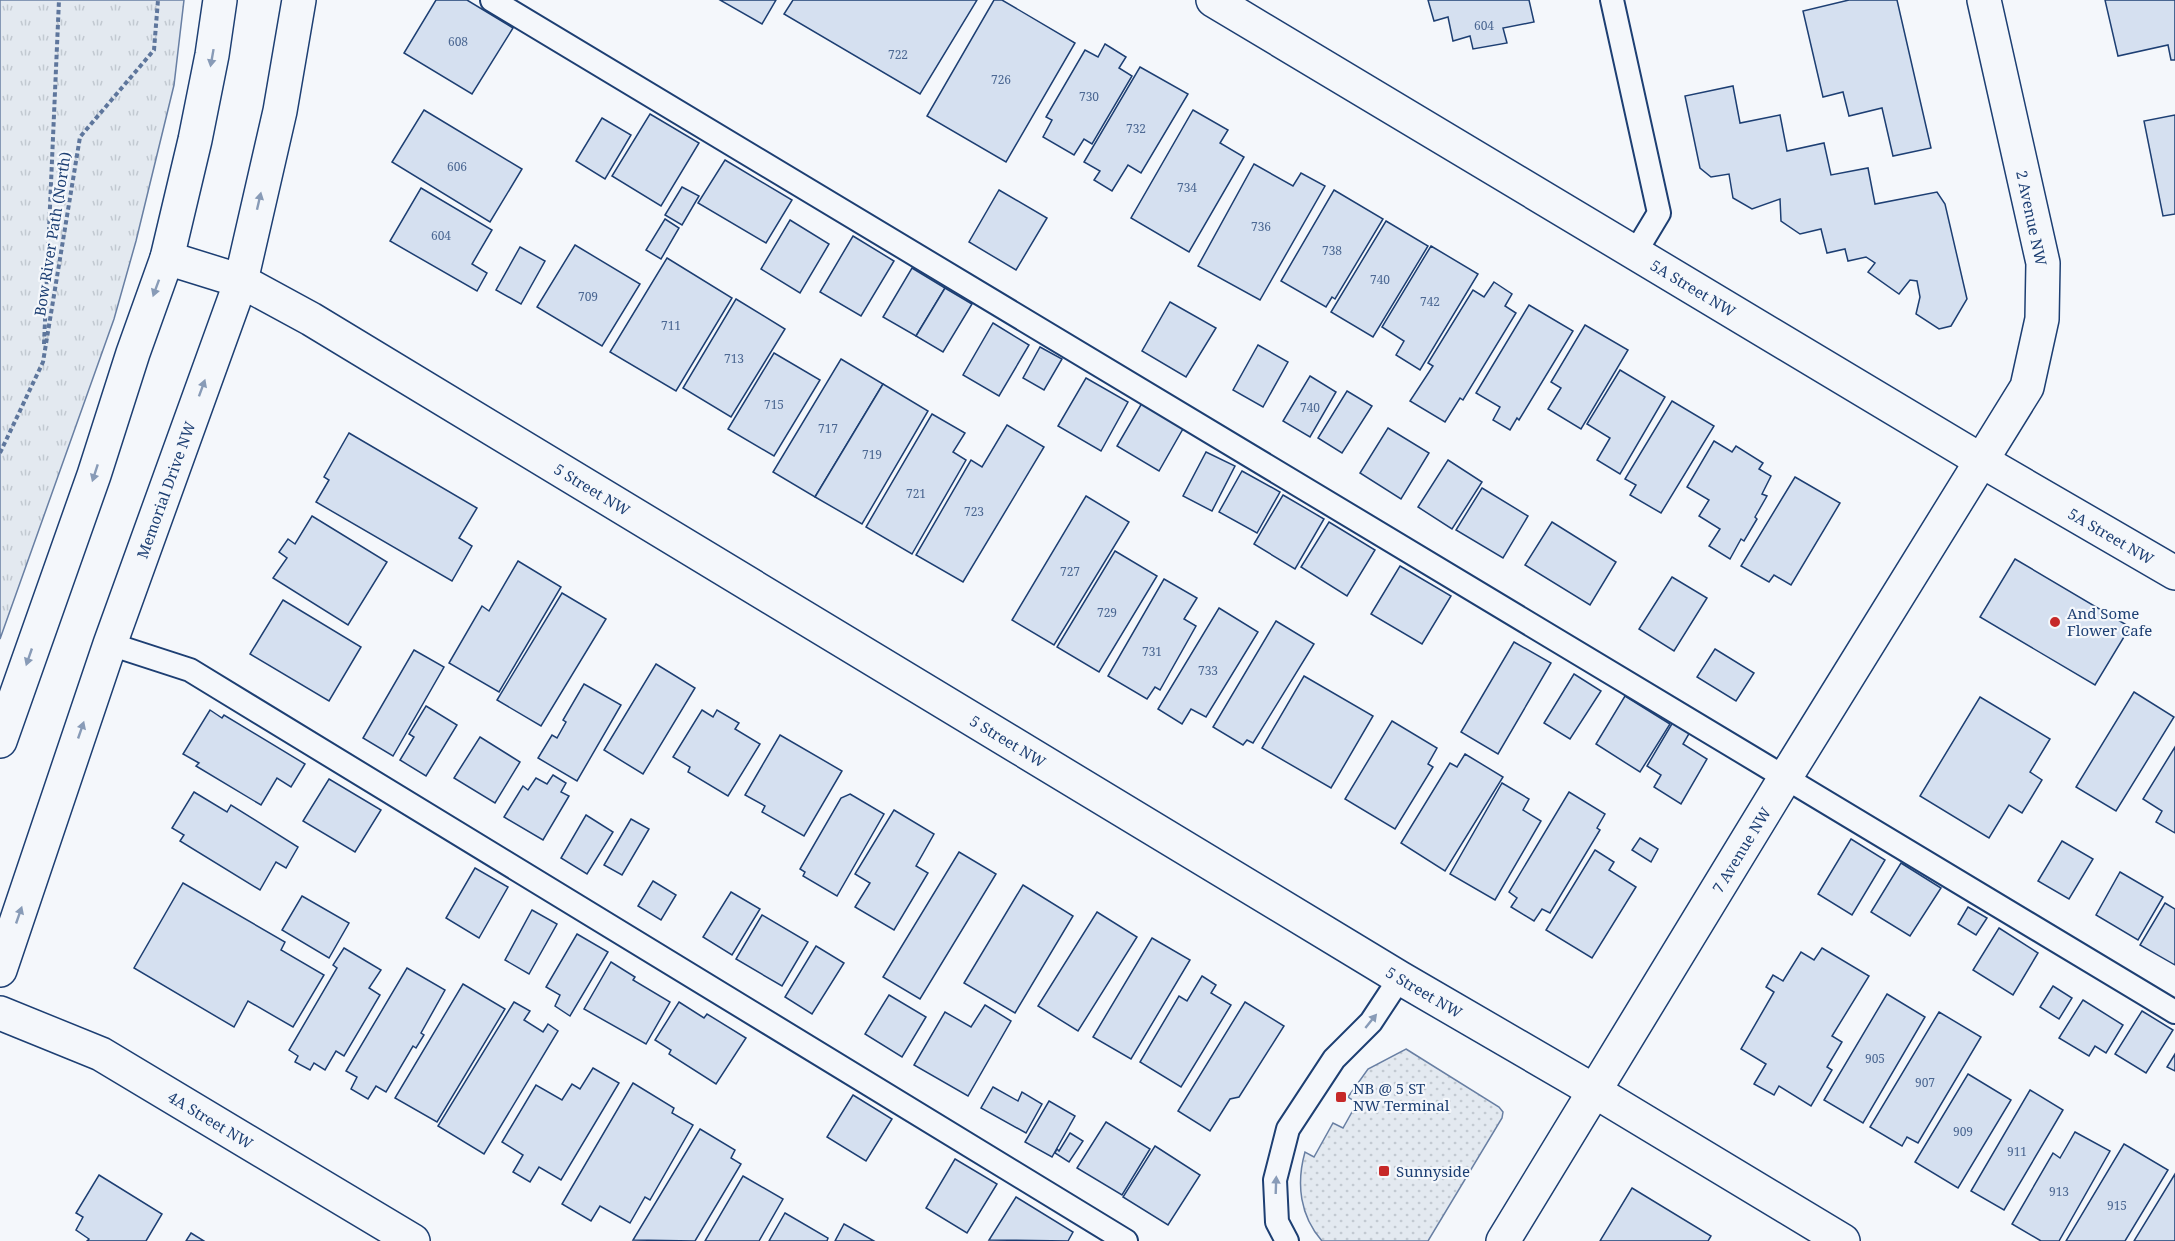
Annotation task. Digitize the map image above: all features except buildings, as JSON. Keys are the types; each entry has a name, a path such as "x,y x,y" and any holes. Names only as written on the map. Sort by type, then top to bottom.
{"street":[{"path":"0,741 94,475 133,353 167,258 198,129 220,0"},
{"name":"Memorial Drive NW","path":"0,970 110,644 241,281 280,111 299,0"},
{"name":"5A Street NW","path":"1213,0 1982,461 2175,573"},
{"name":"2 Avenue NW","path":"1982,461 2027,387 2042,320 2043,263 1984,0"},
{"name":"5 Street NW","path":"167,258 241,281 311,319 1400,978 1596,1092 1844,1241"},
{"name":"7 Avenue NW","path":"1503,1241 1596,1092 1785,778 1982,461"},
{"name":"4A Street NW","path":"0,1013 101,1054 413,1241"}],"lane":[{"path":"492,0 2175,1012"},
{"path":"1612,0 1659,213 1635,253"},
{"path":"110,644 190,670 1126,1241"},
{"path":"1287,1241 1277,1222 1275,1180 1288,1130 1334,1059 1371,1022 1400,978"}],"path":[{"path":"43,362 59,0"},
{"name":"Bow River Path (North)","path":"0,453 43,362 80,137 154,50 158,0"}],"green space":[{"path":"0,0 184,0 174,85 136,241 114,319 0,639"},
{"path":"1406,1049 1499,1107 1503,1112 1502,1118 1428,1241 1322,1241 1309,1221 1302,1199 1301,1176 1305,1152 1314,1157 1333,1123 1343,1128 1357,1103 1348,1097 1368,1069"}],"place":[{"name":"And Some Flower Cafe","path":"2055,622"},
{"name":"NB @ 5 ST NW Terminal","path":"1341,1097"},
{"name":"Sunnyside","path":"1384,1171"}]}
